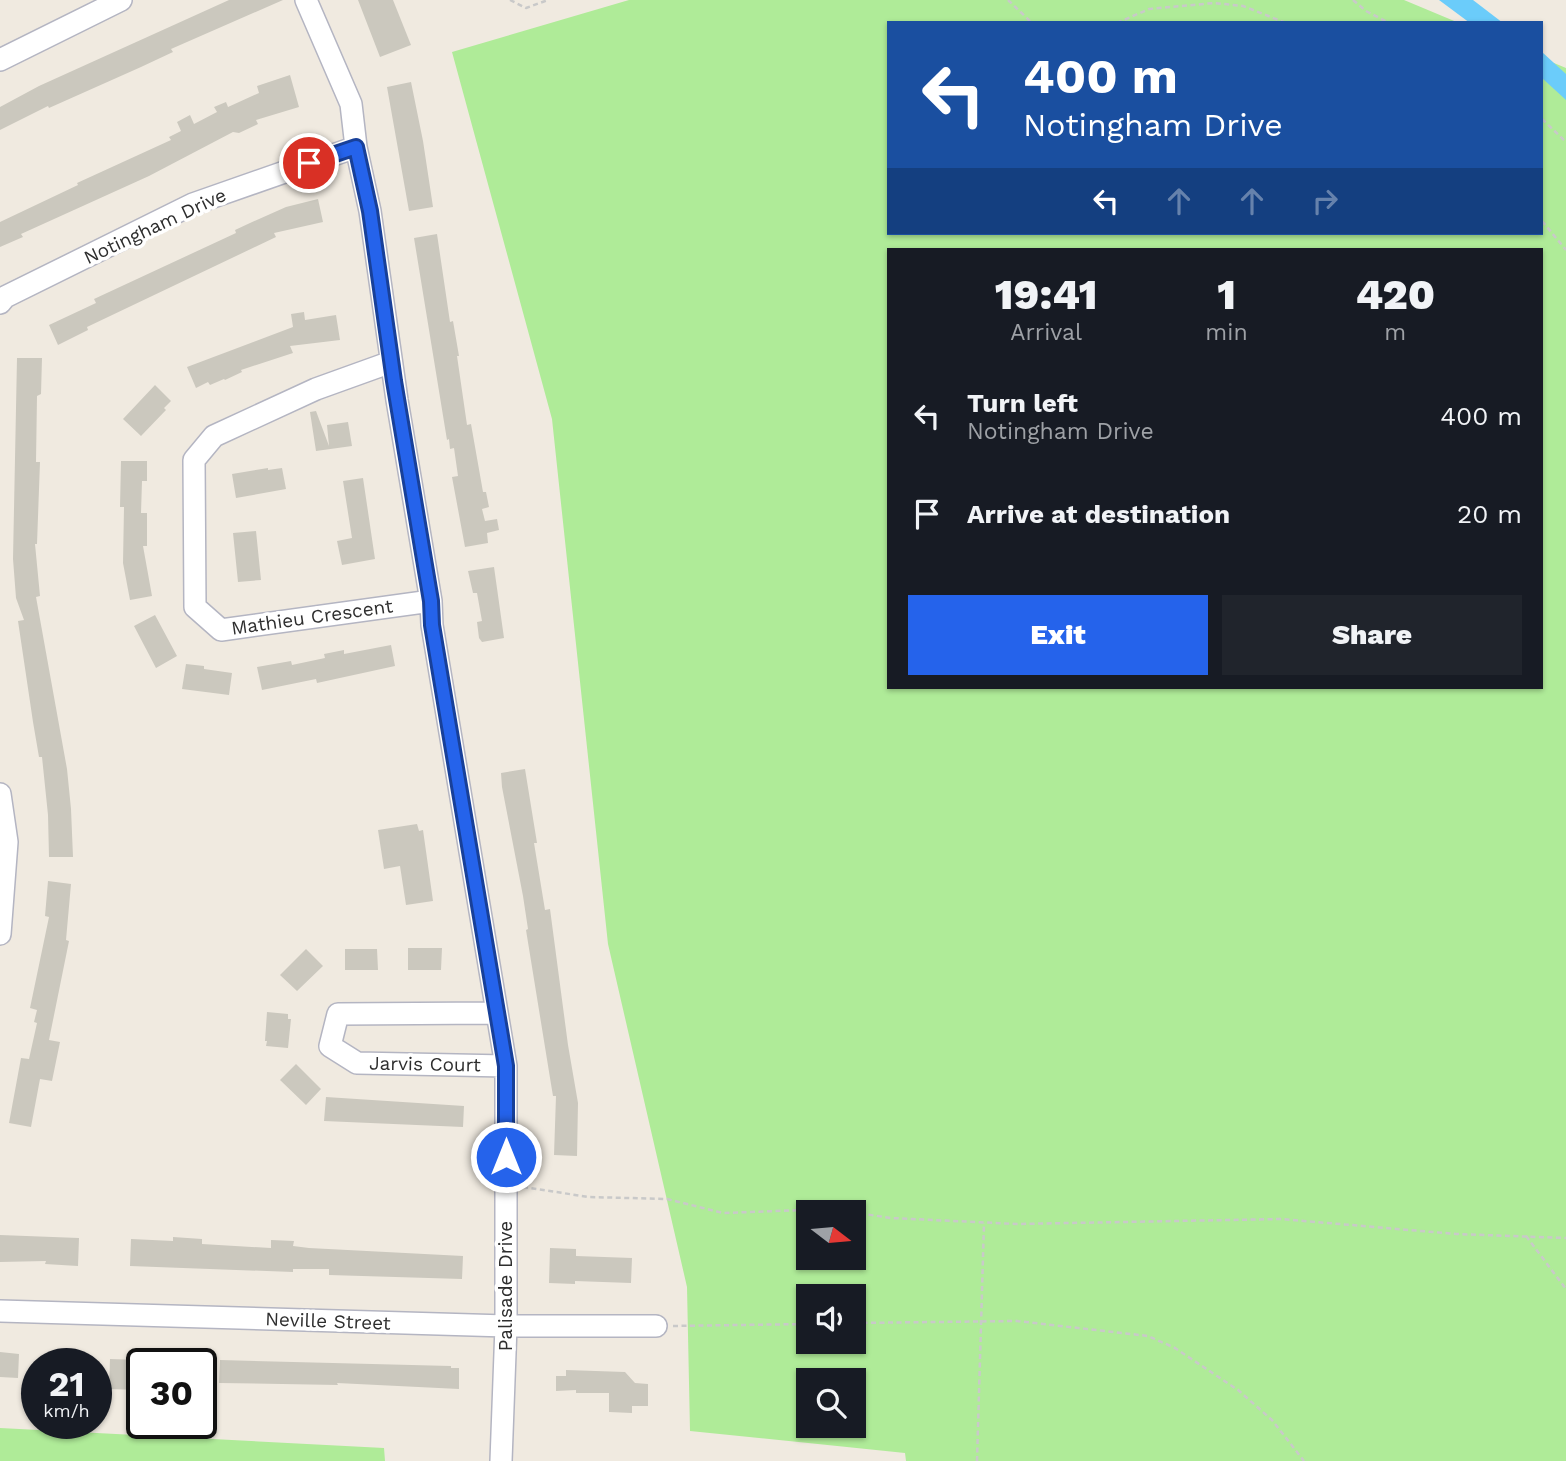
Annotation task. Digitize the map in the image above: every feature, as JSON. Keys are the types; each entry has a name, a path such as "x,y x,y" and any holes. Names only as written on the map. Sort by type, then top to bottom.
{"street":[{"path":"0,60 121,0"},
{"name":"Palisade Drive","path":"306,0 351,104 356,147 370,211 435,639 506,1066 506,1326 501,1461"},
{"name":"Notingham Drive","path":"0,303 5,297 193,204 356,147"},
{"name":"Mathieu Crescent","path":"391,362 316,389 214,436 194,460 195,607 221,630 431,601"},
{"path":"0,794 7,842 0,934"},
{"name":"Jarvis Court","path":"496,1013 338,1013 330,1045 357,1063 506,1066"},
{"name":"Neville Street","path":"0,1311 506,1326 656,1326"}],"path":[{"path":"510,0 526,8 548,0"},
{"path":"1008,0 1030,21"},
{"path":"1353,0 1366,11 1385,21"},
{"path":"1122,21 1149,9 1214,3 1243,6 1281,21"},
{"path":"1543,120 1566,142"},
{"path":"1543,222 1566,250"},
{"path":"506,1185 589,1197 667,1199 723,1213 831,1209 891,1218 1017,1224 1281,1219 1456,1234 1566,1238"},
{"path":"977,1461 984,1223"},
{"path":"1526,1236 1566,1289"},
{"path":"866,1323 1017,1321 1148,1336 1175,1348 1238,1390 1272,1420 1304,1461"},
{"path":"656,1326 796,1324"}],"green space":[{"path":"629,0 1404,0 1454,21 887,21 887,235 1543,235 1543,58 1566,68 1566,1461 906,1461 905,1453 690,1431 687,1287 608,944 552,419 452,52"},
{"path":"0,1428 21,1429 21,1439 112,1439 112,1434 126,1435 126,1439 211,1439 384,1448 385,1461 0,1461"}],"water":[{"path":"1439,0 1473,0 1500,21 1467,21"},
{"path":"1543,53 1566,74 1566,100 1543,79"}],"building":[{"path":"229,0 283,0 171,49 173,52 49,108 48,106 0,130 0,107 39,86"},
{"path":"358,0 393,0 411,45 380,57"},
{"path":"290,75 299,107 256,120 258,124 239,133 233,132 149,176 21,234 23,237 0,247 0,222 171,140 169,137 181,131 177,122 190,115 194,124 217,112 214,107 226,102 228,107 259,93 257,86"},
{"path":"411,82 433,207 409,211 387,87"},
{"path":"318,199 323,222 274,233 276,237 87,327 88,330 58,345 49,325 96,303 94,299 236,233 235,230 250,223 286,207"},
{"path":"437,234 450,322 453,321 459,356 467,425 471,424 483,492 486,492 489,507 482,509 485,521 497,519 499,530 487,533 488,543 465,547 452,477 458,476 454,448 450,449 449,439 447,440 414,238"},
{"path":"304,312 305,320 336,315 340,340 290,346 293,353 241,370 242,372 225,380 210,385 208,382 196,388 187,367 293,327 291,314"},
{"path":"17,358 42,358 41,394 37,396 36,462 40,462 35,544 40,596 36,597 67,769 73,857 49,857 42,757 39,757 18,621 24,620 16,598 13,559"},
{"path":"155,385 171,401 141,436 123,419"},
{"path":"316,411 329,446 327,425 348,422 352,446 316,451 310,412"},
{"path":"121,461 147,461 147,481 142,481 141,513 147,513 147,546 143,546 152,596 130,600 123,563"},
{"path":"282,468 286,489 236,498 232,474"},
{"path":"363,478 375,559 342,565 337,541 352,538 343,481"},
{"path":"256,531 261,580 238,582 233,533"},
{"path":"494,567 504,638 482,642 477,622 482,621 477,593 473,593 468,571"},
{"path":"155,615 177,656 156,668 134,626"},
{"path":"391,645 395,666 317,683 316,679 262,690 257,667 291,661 292,665 325,658 324,654 344,650 344,654"},
{"path":"186,664 232,673 229,695 182,689"},
{"path":"525,769 545,910 550,909 578,1103 577,1156 554,1155 556,1096 553,1096 523,896 502,787 501,773"},
{"path":"417,824 419,831 423,830 433,901 406,905 400,866 384,869 378,830"},
{"path":"48,881 71,884 66,940 69,941 49,1040 60,1042 52,1081 40,1079 31,1127 9,1123 21,1058 29,1059 37,1023 34,1022 37,1010 30,1008 49,917 45,916"},
{"path":"408,948 442,948 441,970 408,970"},
{"path":"306,949 323,966 297,991 280,975"},
{"path":"345,949 377,949 378,970 345,970"},
{"path":"267,1012 288,1014 288,1019 291,1019 288,1048 266,1046"},
{"path":"296,1064 321,1089 306,1105 280,1080"},
{"path":"326,1097 464,1106 463,1127 324,1121"},
{"path":"0,1235 79,1238 78,1266 45,1264 46,1261 0,1262"},
{"path":"173,1237 202,1239 202,1244 271,1248 271,1240 294,1241 293,1246 309,1248 463,1256 462,1279 329,1275 329,1269 293,1269 293,1272 130,1266 131,1239 173,1241"},
{"path":"550,1248 576,1249 576,1256 632,1258 631,1283 549,1283"},
{"path":"0,1352 19,1354 18,1378 0,1377"},
{"path":"112,1359 126,1360 126,1390 112,1389"},
{"path":"220,1360 451,1366 459,1368 459,1389 337,1383 338,1385 219,1383"},
{"path":"566,1370 625,1372 635,1383 648,1384 648,1406 632,1406 632,1413 609,1412 609,1393 556,1391 556,1376 566,1376"}],"route":[{"path":"309,163 356,147 370,211 394,381 431,601 432,625 506,1066 506,1157"}]}
